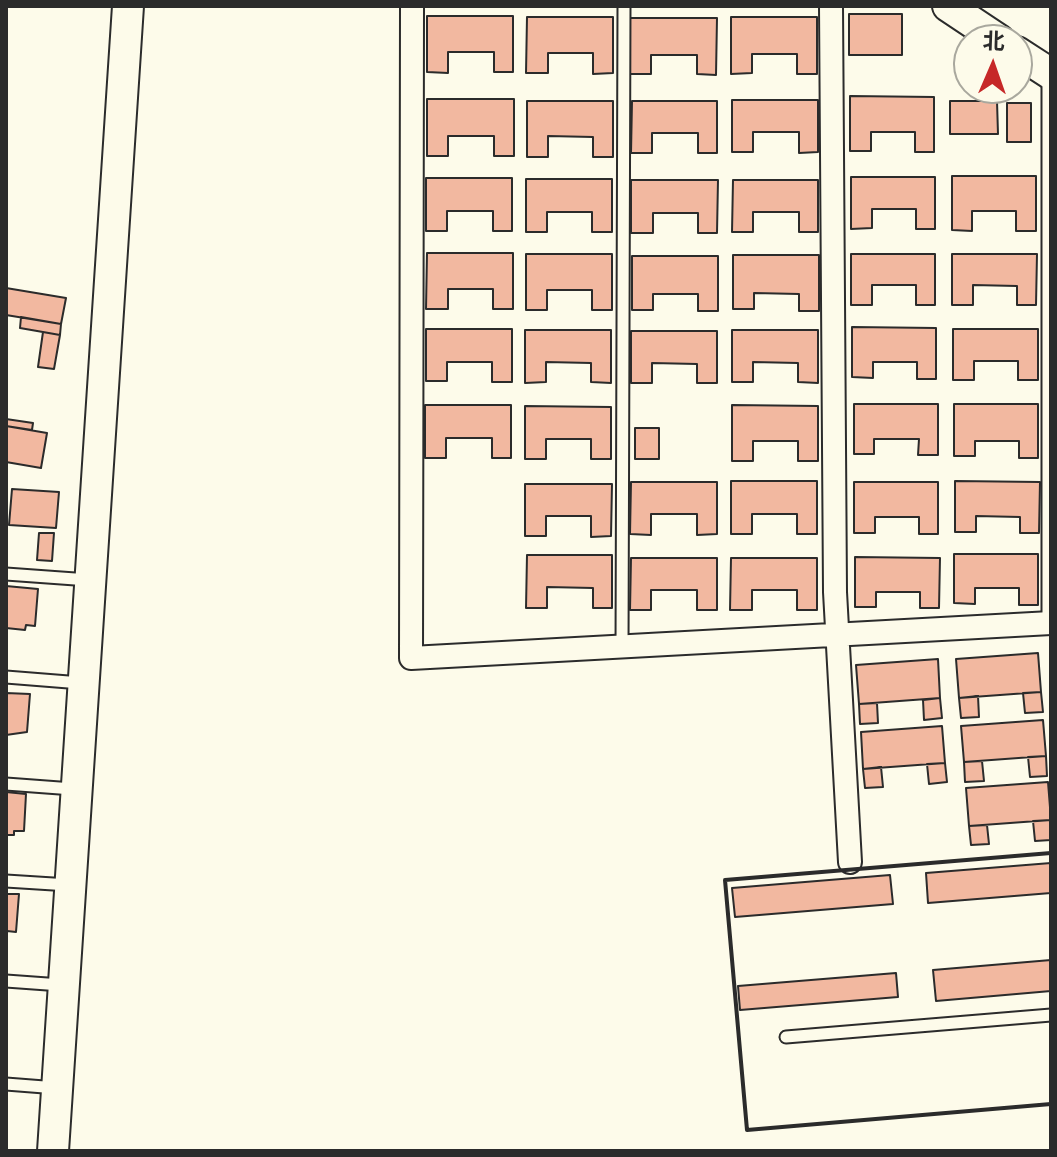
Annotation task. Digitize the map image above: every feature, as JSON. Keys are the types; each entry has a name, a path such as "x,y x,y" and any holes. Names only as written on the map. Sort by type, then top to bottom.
{"street":[{"path":"53,1151 128,6"},
{"path":"412,6 411,658 1050,623"},
{"path":"831,6 837,636 850,862"},
{"path":"948,6 975,24"}],"lane":[{"path":"622,647 624,6"},
{"path":"1049,73 1050,623"},
{"path":"6,574 92,580"},
{"path":"6,677 85,683"},
{"path":"6,784 77,790"},
{"path":"6,881 71,885"},
{"path":"6,981 64,985"},
{"path":"786,1037 1051,1015"},
{"path":"6,1084 57,1088"}],"building":[{"path":"849,14 902,14 902,55 849,55"},
{"path":"427,16 513,16 513,72 494,72 494,52 448,52 448,73 427,72"},
{"path":"527,17 613,17 613,73 593,74 593,53 548,53 548,73 526,73"},
{"path":"731,17 817,17 817,74 797,74 797,54 752,54 752,73 731,74"},
{"path":"630,18 717,18 716,75 697,74 697,55 651,55 651,74 630,74"},
{"path":"850,96 934,97 934,152 915,152 915,132 871,132 871,151 850,151"},
{"path":"427,99 514,99 514,156 494,156 494,136 448,136 448,156 427,156"},
{"path":"732,100 818,100 818,152 799,153 799,132 753,132 753,152 732,152"},
{"path":"527,101 613,101 613,157 593,157 593,137 548,136 548,157 527,157"},
{"path":"632,101 717,101 717,153 698,153 698,133 652,133 652,153 631,153"},
{"path":"950,101 953,104 997,104 998,134 950,134"},
{"path":"1007,104 1031,104 1031,142 1007,142"},
{"path":"952,176 1036,176 1036,231 1016,231 1016,211 972,211 972,231 952,230"},
{"path":"851,177 935,177 935,229 916,229 916,209 872,209 872,228 851,229"},
{"path":"426,178 512,178 512,231 493,231 493,211 447,211 447,231 426,231"},
{"path":"526,179 612,179 612,232 592,232 592,212 547,212 547,232 526,232"},
{"path":"631,180 718,180 717,233 698,233 698,213 653,213 653,233 631,233"},
{"path":"733,180 818,180 818,232 799,232 799,212 753,212 753,232 732,232"},
{"path":"427,253 513,253 513,309 493,309 493,289 448,289 448,309 426,309"},
{"path":"526,254 612,254 612,310 592,310 592,290 547,290 547,310 526,310"},
{"path":"851,254 935,254 935,305 916,305 916,285 872,285 872,305 851,305"},
{"path":"952,254 1037,254 1036,305 1017,305 1017,286 973,285 973,305 952,305"},
{"path":"733,255 819,255 819,311 799,311 799,294 754,293 754,309 733,309"},
{"path":"632,256 718,256 718,311 698,311 698,294 653,294 653,310 632,310"},
{"path":"6,288 66,298 61,324 6,315"},
{"path":"21,317 61,324 60,335 20,328"},
{"path":"852,327 936,328 936,379 917,379 917,362 873,362 873,378 852,377"},
{"path":"426,329 512,329 512,382 492,382 492,362 447,362 447,381 426,381"},
{"path":"953,329 1038,329 1038,380 1018,380 1018,361 974,361 974,380 953,380"},
{"path":"525,330 611,330 611,383 591,382 591,363 546,362 546,382 525,383"},
{"path":"732,330 818,330 818,383 798,382 798,363 753,362 753,382 732,382"},
{"path":"631,331 717,331 717,383 697,383 697,364 652,363 652,383 631,383"},
{"path":"43,332 60,335 54,369 38,367"},
{"path":"854,404 938,404 938,455 918,455 919,439 874,439 874,454 854,454"},
{"path":"954,404 1038,404 1038,458 1019,458 1019,441 975,441 975,456 954,456"},
{"path":"425,405 511,405 511,458 492,458 492,438 446,438 446,458 425,458"},
{"path":"732,405 818,406 818,461 798,461 798,441 753,441 753,461 732,461"},
{"path":"525,406 611,407 611,459 591,459 591,439 546,439 546,459 525,459"},
{"path":"6,419 33,423 32,430 6,426"},
{"path":"6,426 47,433 41,468 6,462"},
{"path":"635,428 659,428 659,459 635,459"},
{"path":"731,481 817,481 817,534 797,534 797,514 752,514 752,534 731,534"},
{"path":"955,481 1040,482 1039,533 1020,533 1020,517 976,516 976,532 955,532"},
{"path":"631,482 717,482 717,534 697,535 697,514 651,514 651,535 630,534"},
{"path":"854,482 938,482 938,534 919,534 919,517 875,517 875,533 854,533"},
{"path":"525,484 612,484 611,536 591,537 591,516 546,516 546,536 525,536"},
{"path":"12,489 59,492 56,528 9,525"},
{"path":"39,533 54,533 52,561 37,560"},
{"path":"954,554 1038,554 1038,605 1019,605 1019,588 975,588 975,604 954,603"},
{"path":"527,555 612,555 612,608 593,608 593,588 547,587 547,608 526,608"},
{"path":"855,557 940,558 939,608 920,608 920,592 876,592 876,607 855,607"},
{"path":"631,558 717,558 717,610 697,610 697,590 651,590 651,610 630,610"},
{"path":"731,558 817,558 817,610 797,610 797,590 752,590 752,610 730,610"},
{"path":"6,586 38,589 35,626 26,625 25,630 6,628"},
{"path":"1038,653 1041,692 959,698 956,659"},
{"path":"938,659 940,698 859,704 856,665"},
{"path":"1041,692 1043,712 1025,713 1023,693"},
{"path":"6,693 30,694 27,732 6,735"},
{"path":"978,696 979,717 961,718 959,698"},
{"path":"940,698 942,718 924,720 923,700"},
{"path":"877,703 878,723 860,724 859,704"},
{"path":"1043,720 1046,756 964,762 961,726"},
{"path":"942,726 945,763 863,769 861,732"},
{"path":"1046,756 1047,776 1030,777 1028,757"},
{"path":"982,761 984,781 965,782 964,762"},
{"path":"945,763 947,782 929,784 927,764"},
{"path":"881,767 883,787 865,788 863,769"},
{"path":"1048,782 1051,820 969,826 966,788"},
{"path":"6,792 26,794 24,831 14,831 14,835 6,835"},
{"path":"1051,820 1051,840 1035,841 1033,821"},
{"path":"987,825 989,844 971,845 969,826"},
{"path":"1051,863 1051,893 928,903 926,873"},
{"path":"890,875 893,904 735,917 732,888"},
{"path":"6,894 19,894 16,932 7,931 6,936"},
{"path":"1051,960 1051,991 936,1001 933,970"},
{"path":"896,973 898,997 740,1010 738,986"}],"wall":[{"path":"1051,853 725,880 747,1130 1051,1104"}]}
